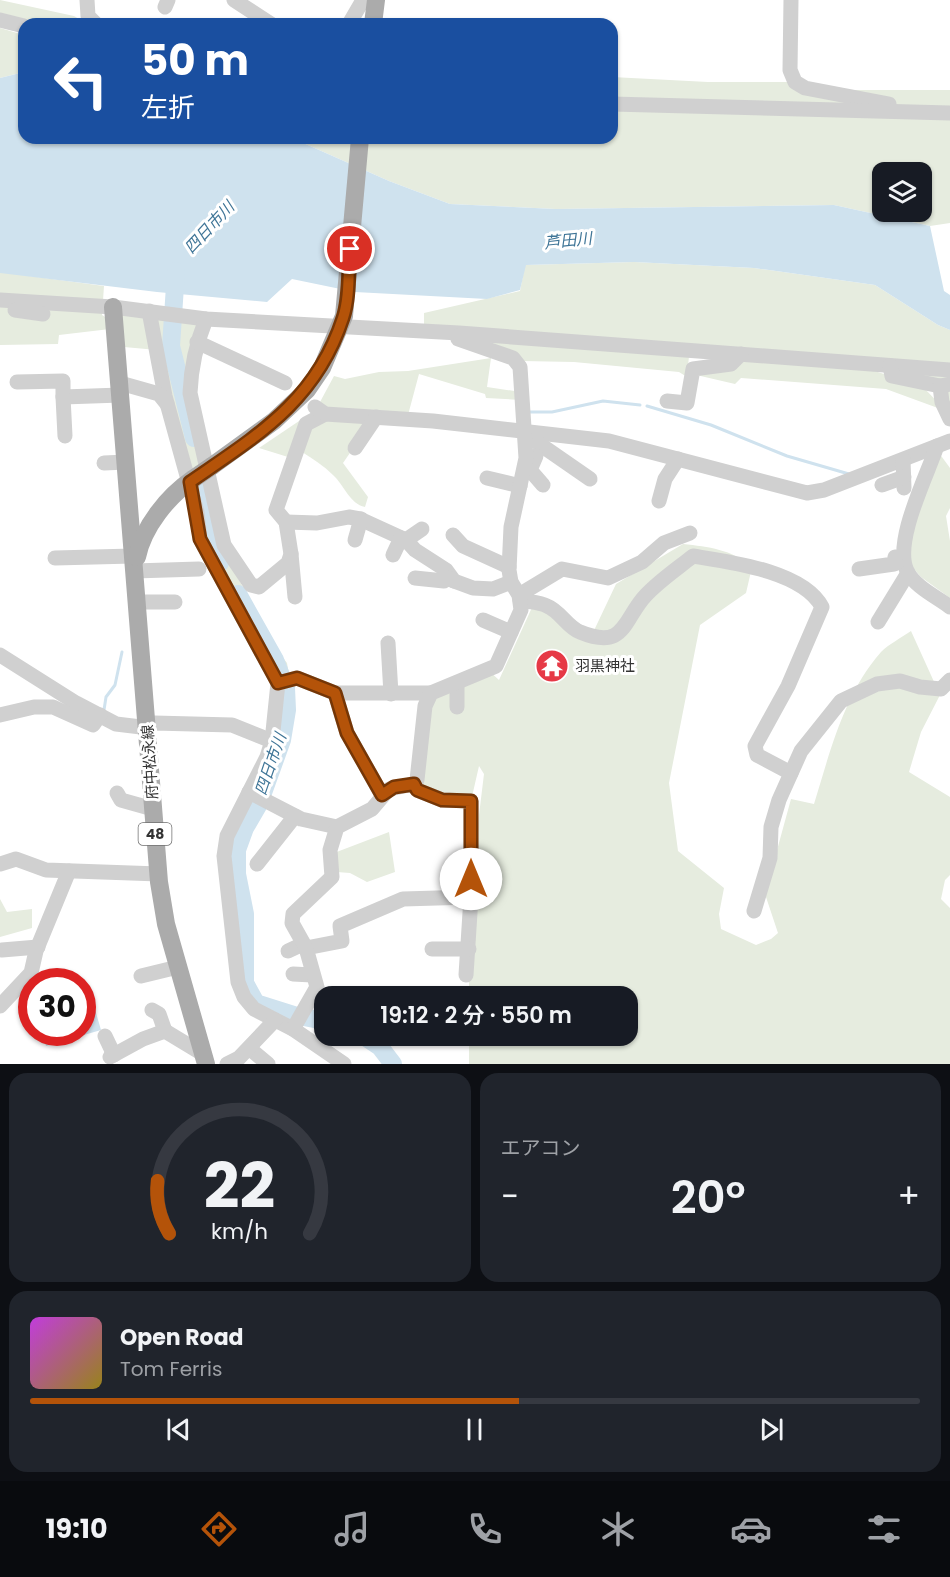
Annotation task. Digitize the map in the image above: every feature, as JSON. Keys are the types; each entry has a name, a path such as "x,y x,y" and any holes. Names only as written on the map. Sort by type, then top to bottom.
{"main road":[{"path":"374,18 376,0"},
{"name":"府中松永線","path":"134,566 142,538 180,488 274,421 307,390 322,368 342,321 359,144"},
{"name":"府中松永線","path":"113,307 159,874 166,924 205,1059"}],"street":[{"path":"87,0 90,18"},
{"path":"234,0 259,6"},
{"path":"352,18 363,0"},
{"path":"791,0 790,70 795,82 805,88 892,105 897,112"},
{"path":"0,20 18,24"},
{"path":"618,104 950,113"},
{"path":"0,300 113,307 206,319 342,321 459,333 950,370"},
{"path":"0,308 43,314"},
{"path":"152,311 168,406 191,480 200,539 284,682 272,741 256,796 227,836 224,856 238,982 244,997 254,1009 275,1020 298,1020 344,1064"},
{"path":"206,319 197,342 191,369 190,393 224,545 251,585 259,587 288,563 291,554"},
{"path":"284,682 297,678 335,693 431,693 496,666 521,610 515,586 511,527 526,458 520,367 513,358 458,339 459,333"},
{"path":"197,342 285,383"},
{"path":"667,401 687,403 693,369 731,364 741,354"},
{"path":"890,366 892,376 945,385 950,419"},
{"path":"17,381 63,381 65,436"},
{"path":"63,397 120,389 159,394 168,406"},
{"path":"295,597 286,522 276,510 306,424 320,410 609,441 807,493 903,471"},
{"path":"355,448 376,417"},
{"path":"523,432 590,479"},
{"path":"523,432 536,456 530,470 543,485"},
{"path":"946,446 950,457"},
{"path":"882,485 946,446"},
{"path":"878,622 909,523 946,446"},
{"path":"659,501 665,479 678,459"},
{"path":"104,463 126,462"},
{"path":"487,478 520,486"},
{"path":"286,522 316,523 356,518 403,539 415,550 446,570 454,581"},
{"path":"350,538 356,518"},
{"path":"393,555 403,539 422,529"},
{"path":"415,578 444,581 448,578 473,588 493,589 515,586 562,569 608,578 642,562 664,543 690,533"},
{"path":"453,535 472,555 548,606 578,632 603,638 618,635 632,619 639,603 649,592 693,556 762,568 816,596 822,607 788,686 755,746 757,755 791,773"},
{"path":"55,558 134,566 199,569"},
{"path":"859,569 894,564 898,561"},
{"path":"898,561 921,586 950,607"},
{"path":"136,600 175,602"},
{"path":"483,620 511,632"},
{"path":"388,643 391,694"},
{"path":"0,655 116,724 231,725 272,741"},
{"path":"754,911 771,858 771,826 791,773 801,751 841,700 877,684 900,681 920,687 941,689 950,680"},
{"path":"457,682 457,706"},
{"path":"335,693 347,733 382,795"},
{"path":"256,796 295,816 337,826 372,809 382,795 394,787 414,784 417,780 425,706 431,693"},
{"path":"0,715 34,707 54,707 93,725 100,715"},
{"path":"414,784 417,790 442,800 471,801 471,897 466,975"},
{"path":"117,793 121,800 153,809"},
{"path":"257,864 295,816"},
{"path":"298,1020 317,987 304,946 292,923 293,914 332,877 330,850 337,826"},
{"path":"0,864 16,860 46,870 159,874"},
{"path":"0,1006 31,973 38,947 69,871"},
{"path":"288,951 342,940 340,926 403,899 471,897"},
{"path":"2,950 38,947"},
{"path":"432,949 469,949"},
{"path":"141,976 178,967"},
{"path":"292,974 312,975"},
{"path":"152,1010 159,1014 165,1031 205,1059"},
{"path":"227,1064 239,1058 275,1020"},
{"path":"105,1036 112,1056 143,1039 165,1031"},
{"path":"249,1048 268,1064"}],"shaded area":[{"path":"0,0 77,18 18,18 18,22 0,17"},
{"path":"0,28 18,33 18,74 0,78"},
{"path":"618,77 708,82 788,82 853,90 950,90 950,108 618,97"},
{"path":"618,108 950,117 950,223 930,226 912,222 932,222 932,162 872,162 872,213 834,205 556,209 450,204 389,181 306,144 618,144"},
{"path":"634,262 754,268 875,285 938,325 950,330 950,366 424,324 424,313 520,291 525,265"},
{"path":"0,272 104,286 102,315 110,320 110,329 59,335 58,344 0,345"},
{"path":"121,308 206,319 191,369 219,542 273,644 287,663 292,714 285,754 271,785 267,802 249,830 243,853 224,854 249,792 278,699 206,548 157,350 124,347"},
{"path":"471,338 689,356 687,377 679,372 574,362 522,361"},
{"path":"741,354 871,370 894,377 950,370 950,406 939,386 926,390 946,411 886,389 741,378 735,384 692,374"},
{"path":"491,358 487,387 521,392 521,400 486,398 485,394 419,374 408,415 329,410 320,402 334,376 345,379 379,372 408,371"},
{"path":"308,415 288,457 259,448"},
{"path":"326,417 374,418 343,463 368,497 365,507 351,498 330,472 302,452 310,427"},
{"path":"939,453 950,468 950,508 946,516 950,541 950,598 921,577 907,561 912,525"},
{"path":"683,544 728,553 752,567 746,593 700,625 669,783 678,851 724,888 719,914 721,929 756,945 771,939 778,933 765,894 791,799 814,804 840,724 857,686 881,652 911,631 940,695 921,732 909,772 950,797 950,875 945,880 941,899 950,908 950,1064 469,1064 469,1046 638,1046 638,986 469,986 469,897 484,774 479,766 471,801 442,800 417,780 431,693 488,670 499,680 534,603 589,641 616,584"},
{"path":"389,832 395,872 367,882 350,873 337,872 334,853"},
{"path":"0,899 7,912 32,909 32,928 0,937"}],"water":[{"name":"芦田川","path":"18,74 18,144 306,144 389,181 450,204 556,209 834,205 872,213 872,222 912,222 930,226 944,291 950,295 950,330 938,325 875,285 754,268 634,262 526,265 520,290 487,299 355,292 292,279 267,302 157,292 0,273 0,78"},
{"path":"96,1013 101,1030 96,1031"}],"waterway":[{"name":"四日市川","path":"176,271 171,346 194,438"},
{"path":"528,412 552,412 603,401 640,405"},
{"path":"647,406 711,425 787,456 849,474"},
{"name":"四日市川","path":"204,483 210,524 209,544 220,563"},
{"name":"四日市川","path":"238,594 275,660 286,688 287,710 282,740 259,804 245,828 237,850 237,874 245,914 245,983 256,1003 314,1019"},
{"path":"104,710 106,697 115,685 122,652"},
{"name":"四日市川","path":"378,1046 393,1064"}],"place":[{"name":"羽黒神社","path":"552,666"}],"route":[{"path":"350,249 344,316 322,368 307,390 274,421 190,482 200,539 278,683 297,678 335,693 347,733 382,795 388,789 414,784 417,790 442,800 471,801 471,879"}]}
